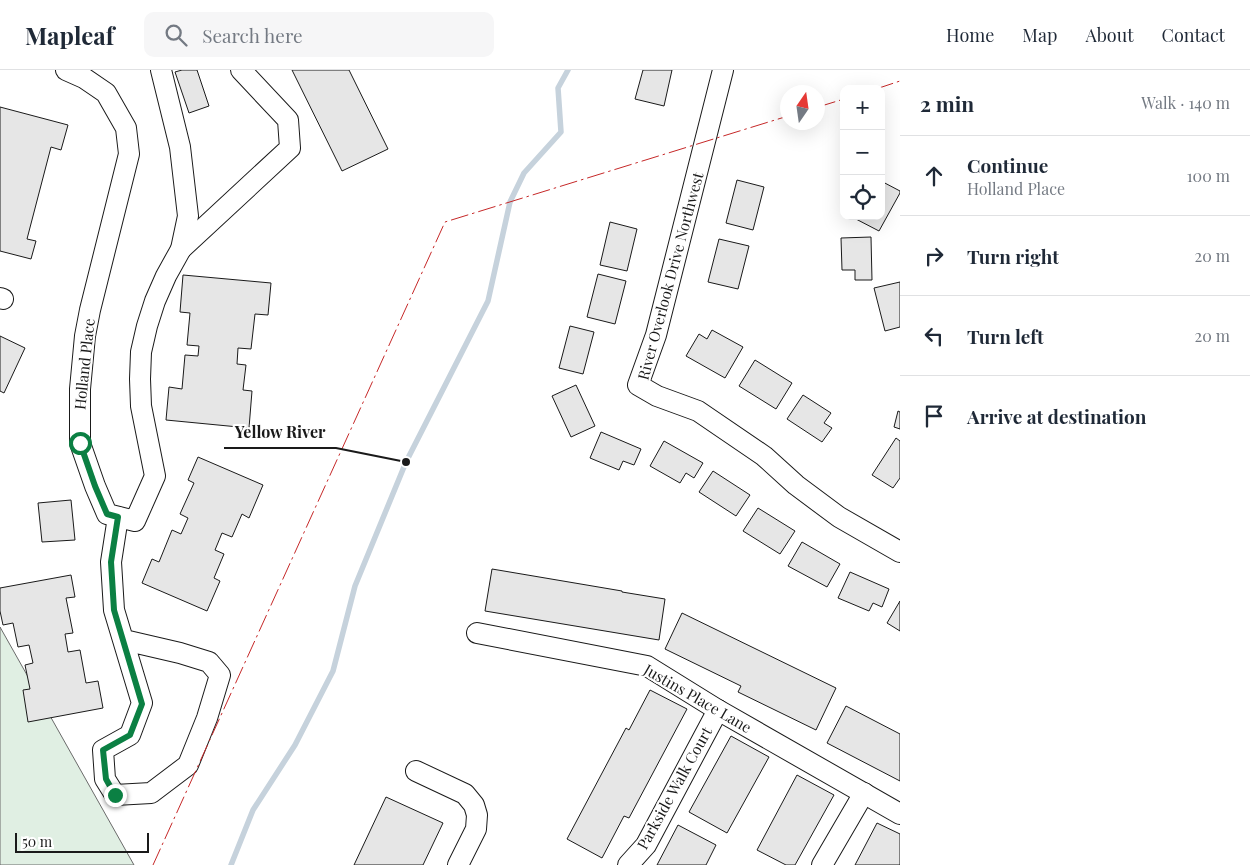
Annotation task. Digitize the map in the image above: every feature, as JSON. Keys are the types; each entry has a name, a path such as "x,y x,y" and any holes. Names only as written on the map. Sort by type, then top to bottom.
{"street":[{"name":"Holland Place","path":"66,70 84,78 106,93 126,128 129,154 90,310 85,336 79,407 80,443 95,486 107,514 118,517"},
{"path":"124,640 209,662 220,674 207,718 188,765 151,793 115,795 106,779 103,750 130,735 142,704 114,610 111,562 118,517 135,521 155,476 141,406 142,352 146,326 166,276 181,249 188,216 180,147 161,70"},
{"path":"181,249 290,148 288,120 241,70"},
{"name":"River Overlook Drive Northwest","path":"723,70 656,335 638,385 658,396 698,411 764,456 796,485 839,517 900,552"},
{"name":"Justins Place Lane","path":"477,633 647,666 718,710 900,814"},
{"name":"Parkside Walk Court","path":"628,865 646,845 718,710"},
{"path":"416,771 465,794 474,805 477,815 476,829 458,865"},
{"path":"822,865 864,793"}],"green space":[{"path":"0,627 134,865 0,865"}],"building":[{"path":"197,70 209,106 189,113 175,72"},
{"path":"292,70 349,70 388,149 342,171"},
{"path":"643,70 672,70 664,106 635,99"},
{"path":"0,107 68,125 61,150 51,147 27,239 36,241 31,259 0,251"},
{"path":"737,180 764,187 753,230 726,223"},
{"path":"885,183 900,191 900,193 879,231 858,220 885,220"},
{"path":"610,222 637,229 627,271 600,265"},
{"path":"871,237 872,280 855,280 855,270 842,270 841,238"},
{"path":"719,239 749,246 738,289 708,282"},
{"path":"598,274 626,281 615,324 587,317"},
{"path":"183,275 271,283 268,315 255,314 251,349 238,348 237,364 246,365 243,390 252,391 249,428 166,420 169,387 182,389 185,355 198,356 199,346 187,345 190,313 180,312"},
{"path":"900,282 900,327 885,331 874,288"},
{"path":"570,326 594,332 583,374 559,368"},
{"path":"712,330 743,347 725,378 686,356 699,334 707,339"},
{"path":"0,336 25,348 4,393 0,391"},
{"path":"755,360 792,383 776,409 739,386"},
{"path":"576,385 595,426 571,437 552,396"},
{"path":"803,395 831,413 824,423 832,428 822,442 787,419"},
{"path":"898,411 900,412 900,429 894,427"},
{"path":"601,432 641,449 634,465 623,461 619,470 590,458"},
{"path":"896,438 900,441 900,478 893,488 872,475"},
{"path":"664,441 703,463 694,478 686,473 680,483 650,466"},
{"path":"198,457 263,485 249,518 242,514 232,537 222,533 215,550 224,554 214,578 220,581 207,611 142,583 152,559 159,562 172,530 181,534 188,518 180,514 194,483 188,480"},
{"path":"713,471 750,495 736,516 699,492"},
{"path":"71,500 75,540 42,542 38,503"},
{"path":"758,508 795,531 780,554 743,531"},
{"path":"802,542 840,564 827,587 788,566"},
{"path":"492,569 665,599 659,640 485,611"},
{"path":"850,572 889,589 882,607 873,603 869,611 838,598"},
{"path":"71,575 75,597 66,598 73,633 65,634 68,652 80,650 86,683 98,681 103,708 28,722 23,690 30,689 25,665 33,663 29,645 18,647 13,623 3,625 0,611 0,588"},
{"path":"900,601 900,631 887,623"},
{"path":"682,613 836,688 816,730 738,692 741,686 665,649"},
{"path":"650,690 687,709 629,818 624,816 602,858 567,839 626,728 629,730"},
{"path":"846,706 900,734 900,781 827,743"},
{"path":"731,736 769,757 727,833 689,812"},
{"path":"797,775 834,795 795,865 786,865 757,850"},
{"path":"386,797 443,823 423,865 354,865"},
{"path":"877,823 900,834 900,865 855,865"},
{"path":"678,825 716,845 706,865 657,865"}],"waterway":[{"path":"231,865 253,810 295,745 333,671 355,586 406,462 488,301 510,202 524,173 561,132 558,88 568,70"}],"power":[{"path":"885,86 900,81"},
{"path":"825,105 840,100"},
{"path":"153,865 445,222 780,118"}],"place":[{"name":"Yellow River","path":"406,462"}],"route":[{"path":"80,443 107,514 118,517 111,562 114,610 142,704 130,735 103,750 106,779 115,795"}]}
